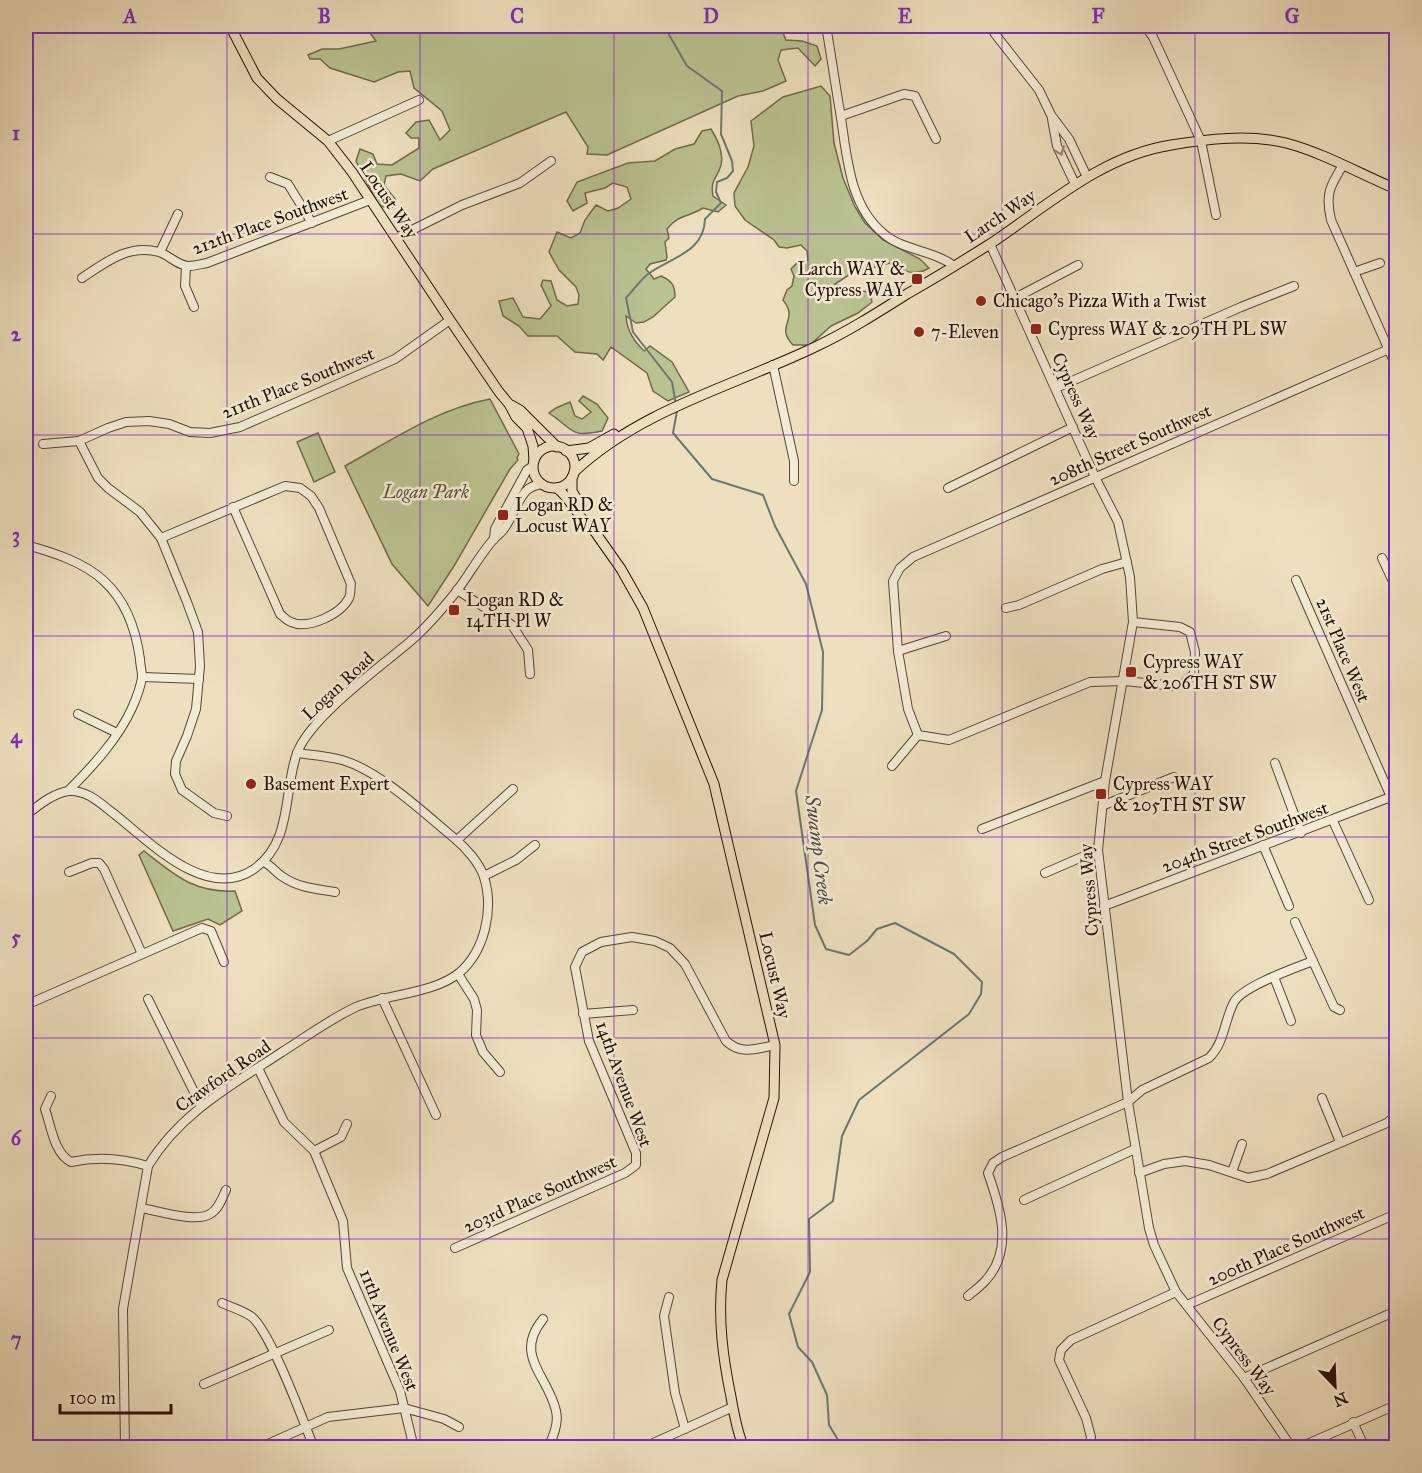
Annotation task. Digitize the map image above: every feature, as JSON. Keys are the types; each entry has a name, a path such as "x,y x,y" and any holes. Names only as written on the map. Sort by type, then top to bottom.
{"main road":[{"name":"Locust Way","path":"230,26 257,78 277,99 328,141 352,172 516,417 527,429 533,446 533,463"},
{"name":"Larch Way","path":"573,474 602,448 639,425 814,347 853,327 990,244 1075,184 1135,154 1201,141 1255,139 1284,143 1343,165 1396,189"},
{"name":"Locust Way","path":"509,404 520,410 561,449"},
{"name":"Larch Way","path":"561,449 589,448 626,428 639,425"},
{"path":"561,449 572,458 573,474 566,485 556,488 542,484 536,477 533,463 542,450 561,449"},
{"name":"Locust Way","path":"573,474 574,495 643,608 714,784 775,1045 774,1098 722,1280 719,1310 722,1356 744,1448"},
{"name":"Locust Way","path":"556,488 571,501 595,532"}],"street":[{"path":"826,26 846,157 860,201 875,226 885,235 909,248 938,256 954,266"},
{"path":"991,26 1032,79 1051,115 1069,139 1087,177"},
{"path":"1145,26 1153,37 1201,141 1216,215"},
{"path":"841,116 903,94 911,94 915,96 936,139"},
{"path":"328,141 419,100"},
{"path":"1051,115 1057,146 1075,184"},
{"path":"396,238 449,211 520,183 551,161"},
{"path":"1343,165 1330,187 1328,209 1396,366"},
{"path":"270,177 288,184 312,223"},
{"name":"212th Place Southwest","path":"82,278 115,255 127,251 160,252 186,267 207,263 370,200"},
{"path":"160,252 178,214"},
{"name":"Cypress Way","path":"990,244 1095,477 1118,522 1130,577 1133,622 1125,681 1105,781 1098,850 1128,1102 1139,1173 1154,1245 1176,1292 1244,1378 1292,1448"},
{"path":"1354,272 1380,263"},
{"path":"1015,298 1078,265"},
{"path":"186,267 185,286 194,307"},
{"path":"1056,388 1294,286"},
{"name":"211th Place Southwest","path":"43,444 79,441 126,422 149,421 169,424 190,432 210,433 240,427 395,359 450,320"},
{"name":"208th Street Southwest","path":"898,651 893,581 900,568 913,557 1389,349"},
{"path":"773,365 794,461 794,481"},
{"path":"948,488 1072,427"},
{"path":"79,441 98,478 140,512 161,538 198,632 200,666 196,709 176,761 175,774 182,790 214,813 227,816"},
{"name":"Logan Road","path":"494,539 495,529 533,463"},
{"name":"Logan Road","path":"68,791 88,795 175,862 198,874 222,879 251,871 264,862 280,836 297,753 304,740 321,720 363,680 413,639 457,590 494,539 502,532 526,491 532,486 542,484"},
{"path":"161,538 233,507 285,486 300,488 312,496 319,508 351,584 350,597 341,608 307,624 292,623 280,614 233,507"},
{"path":"26,545 78,564 104,580 119,598 132,622 138,641 142,677 132,707 97,761 68,791 56,795 26,815"},
{"path":"1382,558 1396,588"},
{"path":"1006,608 1019,605 1102,569 1127,562"},
{"name":"21st Place West","path":"1296,580 1394,796"},
{"path":"457,590 512,625 528,650 530,674"},
{"path":"918,735 949,740 1090,682 1125,681 1174,686 1183,684 1194,674 1195,652 1190,632 1180,627 1133,622"},
{"path":"918,735 908,710 898,651 946,636"},
{"path":"142,677 199,679"},
{"path":"78,714 117,733"},
{"path":"892,766 918,735"},
{"name":"Crawford Road","path":"125,1448 123,1309 148,1166 160,1146 201,1106 333,1019 356,1007 438,984 458,974 478,950 483,937 487,904 484,876 478,865 457,840 365,769 342,760 297,753"},
{"path":"1275,763 1300,833"},
{"path":"1104,805 1174,777"},
{"path":"982,829 1105,781"},
{"path":"457,840 513,789"},
{"name":"204th Street Southwest","path":"1104,906 1394,796"},
{"path":"1333,821 1369,900"},
{"path":"484,876 516,860 535,845"},
{"path":"1263,845 1289,906"},
{"path":"1045,873 1098,850"},
{"path":"264,862 272,866 280,876 300,886 335,892"},
{"path":"69,873 92,863 99,863 104,869 142,954"},
{"path":"1295,922 1334,1007 1340,1010"},
{"path":"26,1005 202,928 211,932 224,962"},
{"name":"14th Avenue West","path":"636,1165 636,1153 589,1041 575,967 582,951 601,942 633,937 655,940 670,948 685,964 726,1041 733,1048 742,1051 775,1045"},
{"path":"968,1296 987,1280 1000,1251 1003,1232 1001,1214 988,1173 993,1163 1002,1156 1128,1102 1142,1090 1209,1058 1218,1049 1235,1000 1246,991 1313,961"},
{"path":"458,974 474,999 477,1010 476,1035 483,1052 500,1072"},
{"path":"1274,977 1291,1021"},
{"path":"382,998 436,1115"},
{"path":"148,999 201,1106"},
{"name":"14th Avenue West","path":"583,1014 633,1010"},
{"name":"11th Avenue West","path":"258,1068 284,1122 314,1151 343,1221 347,1268 400,1390 414,1448"},
{"path":"51,1096 45,1109 60,1152 65,1159 71,1162 87,1158 127,1159 148,1166"},
{"path":"1322,1098 1340,1142"},
{"path":"1139,1173 1164,1164 1185,1161 1209,1165 1248,1178 1267,1174 1387,1123 1396,1115"},
{"path":"314,1151 341,1137 347,1124"},
{"path":"1232,1172 1242,1144"},
{"path":"1024,1200 1135,1149"},
{"name":"203rd Place Southwest","path":"455,1248 625,1173 636,1165"},
{"path":"141,1208 197,1218 211,1214 226,1190"},
{"name":"200th Place Southwest","path":"1187,1305 1396,1214"},
{"path":"1090,1448 1089,1425 1059,1360 1061,1350 1071,1340 1176,1292"},
{"path":"669,1298 664,1316 675,1393 684,1429"},
{"path":"222,1303 251,1316 260,1327 274,1353 314,1448"},
{"path":"1244,1378 1396,1311"},
{"path":"543,1319 531,1339 531,1354 556,1411 556,1426 548,1448"},
{"path":"204,1384 329,1330"},
{"path":"1298,1448 1396,1405"},
{"path":"649,1445 733,1407"},
{"path":"259,1448 328,1417 404,1408 444,1419 459,1427"},
{"path":"1353,1422 1365,1448"},
{"path":"26,1442 28,1448"}],"green space":[{"path":"365,26 780,26 786,40 802,41 817,46 821,59 815,66 798,48 781,50 778,60 786,81 763,91 738,96 607,155 587,154 588,147 566,112 433,169 420,181 401,174 386,176 384,185 396,200 396,205 387,208 378,204 356,161 360,149 373,154 377,164 392,165 419,148 419,138 411,138 406,133 416,122 429,120 440,140 450,130 442,111 414,88 410,71 398,72 374,82 330,68 320,59 310,59 308,55 322,49 339,49 376,41"},
{"path":"821,86 830,96 834,143 843,178 855,207 865,223 883,240 920,259 929,268 919,272 909,272 890,263 852,273 835,284 848,290 870,292 872,302 858,313 831,326 810,345 793,345 786,332 789,313 783,300 787,290 792,286 794,276 791,269 798,262 808,260 807,251 801,245 779,247 774,240 745,220 735,206 734,193 748,167 754,146 751,121 783,97"},
{"path":"711,129 722,155 721,165 712,186 713,196 726,205 718,212 703,208 671,224 667,229 669,238 665,242 666,260 650,264 646,269 654,279 661,276 670,282 675,297 644,322 636,323 626,316 629,331 637,343 644,351 650,346 672,362 689,392 668,401 653,391 647,373 611,347 603,360 597,354 575,352 557,336 528,336 519,326 503,316 499,301 513,298 523,317 540,319 551,306 541,285 543,280 551,281 557,300 567,306 578,304 579,295 576,287 559,270 549,252 557,232 571,238 580,233 585,220 596,205 608,211 618,208 631,199 627,187 613,183 605,188 585,193 587,203 573,211 567,201 577,182 628,163 655,161 675,149 694,144 702,131"},
{"path":"583,396 597,404 608,418 602,431 578,433 549,413 570,402 575,416 582,419 591,412 579,401"},
{"name":"Logan Park","path":"490,399 519,454 518,460 510,469 428,606 392,564 345,466 433,418"},
{"path":"318,433 335,472 314,482 297,442"},
{"path":"144,851 175,875 196,886 220,891 235,891 242,911 220,925 208,919 173,931 139,855"}],"waterway":[{"name":"Swamp Creek","path":"444,26 479,32 499,26"},
{"name":"Swamp Creek","path":"664,26 687,66 722,91 721,134 732,161 733,171 727,178 717,182 716,192 721,203 705,219 699,240 685,253 648,274 626,298 633,332 672,382 676,405"},
{"name":"Swamp Creek","path":"677,411 673,433 712,479 763,495 775,526 806,584 823,652 822,710 796,791 815,925 826,949 849,955 867,941 877,929 895,923 954,954 982,982 981,994 969,1014 859,1100 842,1136 833,1201 809,1219 810,1272 789,1314 798,1347 812,1362 827,1395 829,1425 843,1448"}],"place":[{"name":"Larch WAY & Cypress WAY","path":"917,279"},
{"name":"Chicago's Pizza With a Twist","path":"981,301"},
{"name":"Cypress WAY & 209TH PL SW","path":"1036,329"},
{"name":"7-Eleven","path":"919,332"},
{"name":"Logan RD & Locust WAY","path":"503,515"},
{"name":"Logan RD & 14TH Pl W","path":"454,610"},
{"name":"Cypress WAY & 206TH ST SW","path":"1131,672"},
{"name":"Basement Expert","path":"251,784"},
{"name":"Cypress WAY & 205TH ST SW","path":"1101,794"}]}
